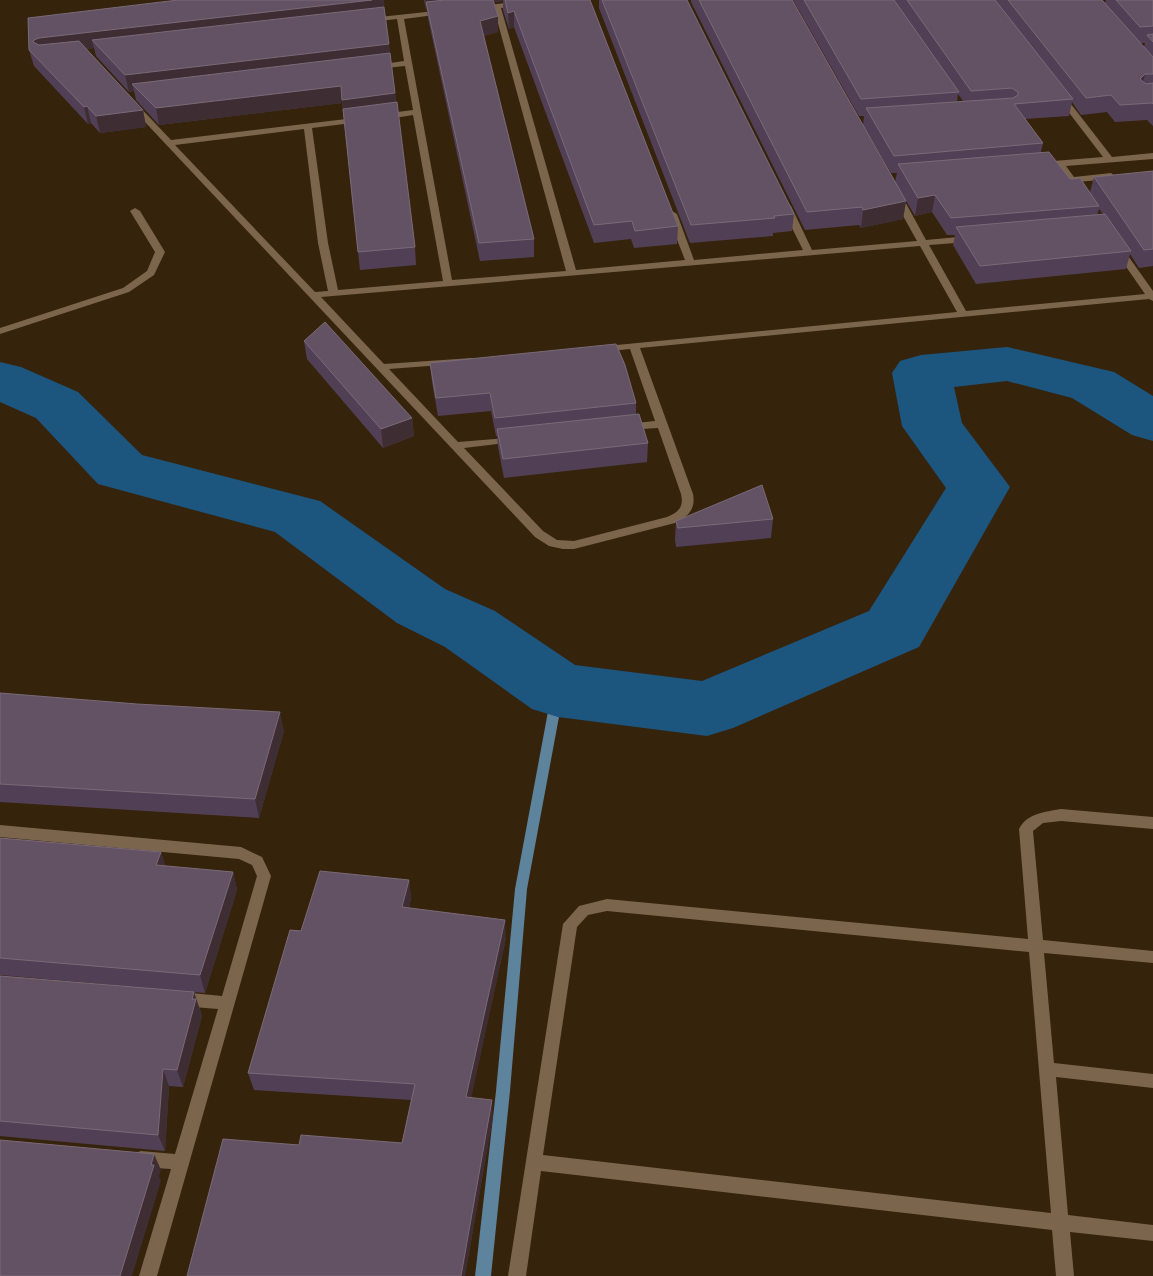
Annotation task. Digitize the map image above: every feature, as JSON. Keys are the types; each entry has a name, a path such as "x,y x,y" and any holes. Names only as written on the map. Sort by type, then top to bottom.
{"street":[{"path":"468,9 551,0"},
{"path":"497,6 572,273"},
{"path":"360,21 448,11"},
{"path":"400,16 448,284"},
{"path":"369,68 408,63"},
{"path":"1056,91 1109,159"},
{"path":"131,96 168,143 539,534 554,545 566,546 671,520 682,516 687,509 689,502 687,494 634,346"},
{"path":"168,143 417,112"},
{"path":"308,126 323,243 334,294"},
{"path":"1031,166 1153,156"},
{"path":"1060,163 1087,204"},
{"path":"1070,180 1116,176"},
{"path":"891,186 963,314"},
{"path":"783,200 809,253"},
{"path":"670,208 691,263"},
{"path":"0,331 126,290 151,273 160,252 135,211"},
{"path":"314,295 980,238"},
{"path":"1114,243 1153,297"},
{"path":"586,350 1153,297"},
{"path":"381,367 478,359"},
{"path":"612,429 661,424"},
{"path":"456,446 524,438"},
{"path":"1065,1276 1026,829 1040,818 1062,815 1153,822"},
{"path":"0,831 241,853 257,861 264,876 148,1276"},
{"path":"517,1276 570,924 584,910 607,905 1153,957"},
{"path":"168,998 228,1003"},
{"path":"1046,1070 1153,1081"},
{"path":"124,1157 181,1162"},
{"path":"534,1162 1060,1224 1153,1233"}],"building":[{"path":"178,0 372,0 34,40 33,42 39,45 79,41 143,110 96,116 87,106 84,107 29,50 28,18"},
{"path":"493,0 498,16 480,21 534,239 479,243 426,2"},
{"path":"505,0 590,0 678,226 635,231 632,221 594,225 514,11 508,13"},
{"path":"602,0 687,0 794,214 774,216 775,218 691,225"},
{"path":"699,0 792,0 906,201 863,210 862,207 807,212"},
{"path":"804,0 894,0 959,92 861,99"},
{"path":"907,0 995,0 1073,99 1014,104 1043,143 894,156 866,108 1013,98 1018,95 1018,92 1012,88 971,91"},
{"path":"1008,0 1102,0 1153,57 1153,74 1145,74 1140,79 1146,84 1153,83 1153,104 1120,105 1111,95 1086,98"},
{"path":"1116,0 1153,0 1153,26 1140,27"},
{"path":"384,7 389,44 125,75 92,40"},
{"path":"1153,34 1153,42 1147,35"},
{"path":"390,53 395,93 342,100 341,86 156,108 132,84"},
{"path":"397,102 415,247 358,252 343,109"},
{"path":"1049,152 1070,179 1080,178 1099,206 951,218 935,195 918,198 898,164"},
{"path":"1153,171 1153,249 1144,250 1094,177"},
{"path":"1105,214 1131,251 980,266 956,227"},
{"path":"325,322 412,418 381,429 304,341"},
{"path":"616,344 625,365 636,403 495,418 490,393 436,398 430,363"},
{"path":"639,414 648,443 503,459 497,429"},
{"path":"762,485 773,519 678,528 676,521"},
{"path":"0,693 137,704 280,712 255,799 0,784"},
{"path":"0,838 161,852 156,865 233,872 200,975 0,958"},
{"path":"320,871 409,880 402,907 505,920 466,1097 492,1100 461,1276 187,1276 223,1139 299,1145 301,1135 402,1143 415,1084 248,1073 290,930 301,931"},
{"path":"0,976 194,992 192,999 196,999 177,1070 163,1069 158,1135 0,1121"},
{"path":"0,1140 154,1154 151,1165 154,1165 120,1276 0,1276"}],"waterway":[{"path":"0,380 57,405 120,470 297,516 421,606 470,629 558,690 707,709 894,629 978,487 932,426 921,373 1007,364 1093,385 1153,422"},
{"path":"483,1276 503,1091 521,889 558,690"}]}
